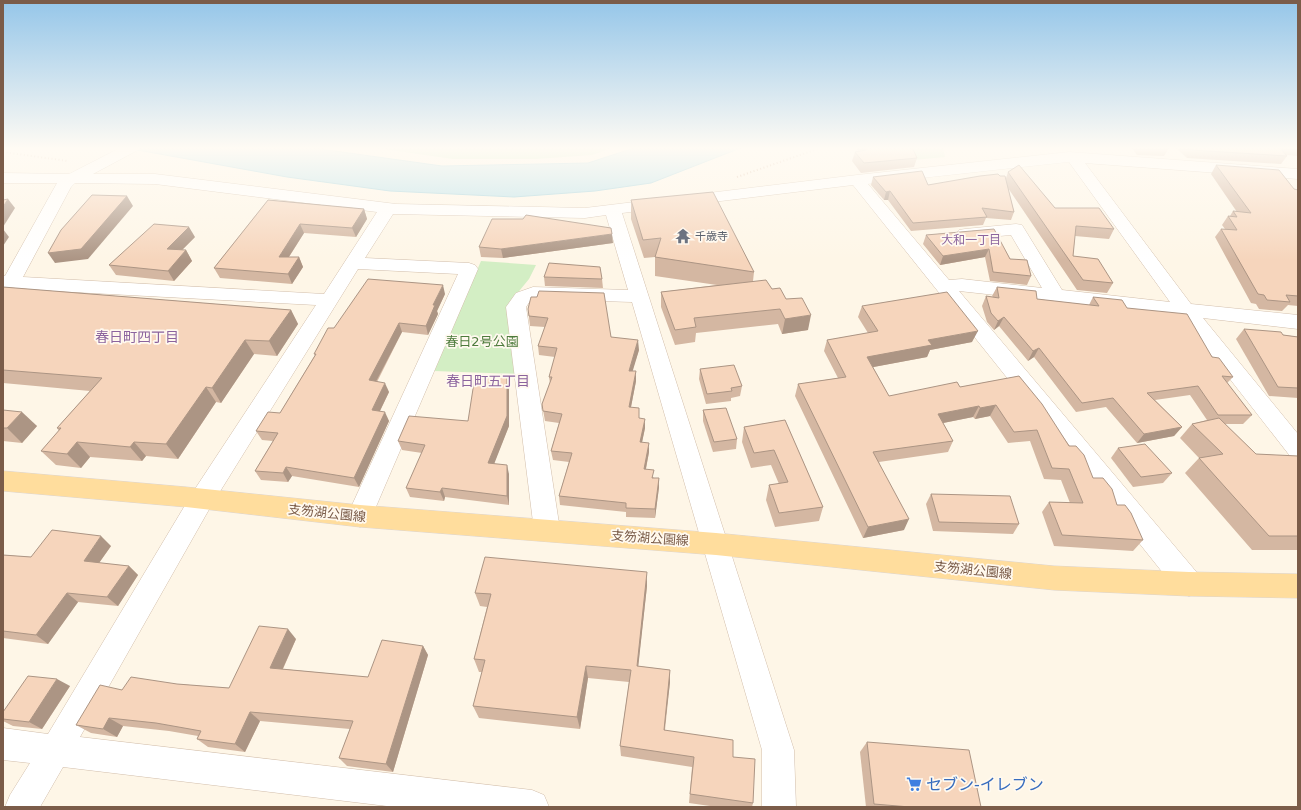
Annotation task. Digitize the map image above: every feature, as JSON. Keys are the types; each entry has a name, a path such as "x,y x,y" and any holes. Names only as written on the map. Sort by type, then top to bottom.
{"main road":[{"name":"支笏湖公園線","path":"3,481 202,499 360,516 716,544 1054,578 1189,584 1298,586"}],"street":[{"path":"64,185 6,284 330,300"},
{"path":"202,185 388,208 523,213 585,213 613,211 819,185"},
{"path":"861,185 1189,584"},
{"path":"1094,185 1185,309 1298,450"},
{"path":"22,807 57,750 202,499 388,208"},
{"path":"613,211 778,750 779,807"},
{"path":"906,239 1016,229 1056,295"},
{"path":"353,263 469,269 360,516"},
{"path":"944,286 962,285 1298,322"},
{"path":"546,530 516,307 523,297 533,293 639,296"},
{"path":"3,744 532,807"}],"green space":[{"name":"春日2号公園","path":"481,261 536,265 529,279 511,301 515,374 434,371"}],"water":[{"path":"344,185 638,185 595,191 514,197 390,191"}],"building":[{"path":"880,185 1007,185 1014,212 982,208 987,217 913,223 890,191 886,192"},
{"path":"1017,185 1036,185 1055,208 1099,208 1114,229 1076,226 1073,256 1098,259 1113,283 1083,280"},
{"path":"1230,185 1291,185 1294,189 1298,190 1298,296 1286,295 1290,302 1267,300 1264,295 1258,294 1221,229 1237,230 1228,216 1237,217 1233,211 1251,213"},
{"path":"713,192 754,272 655,257 661,238 643,240 631,200"},
{"path":"92,195 127,196 81,249 48,253 61,230"},
{"path":"8,199 3,207 3,200"},
{"path":"268,200 364,209 352,228 300,224 279,257 299,257 288,274 214,268"},
{"path":"526,215 611,228 612,234 501,249 479,247 492,219 523,219"},
{"path":"154,224 189,227 167,249 186,250 168,271 109,265"},
{"path":"994,229 1010,259 1027,260 1031,276 993,272 989,249 943,256 926,235"},
{"path":"549,263 600,267 602,279 544,277"},
{"path":"368,279 443,285 433,305 435,305 426,326 399,323 369,380 385,383 372,410 385,412 354,478 286,467 283,473 255,471 278,433 256,431 268,412 280,413 316,354 314,354 328,328 334,328"},
{"path":"766,280 772,289 780,288 786,299 802,298 811,315 785,319 780,309 694,318 696,327 675,330 661,292"},
{"path":"3,287 291,310 269,341 245,340 212,388 206,387 166,444 134,442 130,447 77,442 67,454 41,451 61,428 57,428 102,378 3,370"},
{"path":"997,287 1036,291 1037,299 1099,306 1093,297 1122,300 1127,308 1187,314 1212,357 1219,358 1233,377 1222,376 1252,415 1218,415 1198,386 1147,393 1182,427 1144,434 1113,398 1082,403 1039,348 1033,351 1004,317 998,321 991,313 986,296 999,298"},
{"path":"539,291 604,293 611,337 638,340 629,371 636,371 629,407 639,408 639,418 645,419 640,442 649,443 644,469 654,470 652,478 659,478 655,509 626,508 626,503 559,496 572,453 551,451 562,414 543,411 542,404 552,377 549,377 557,348 538,346 548,318 529,316 528,309 531,297 537,297"},
{"path":"947,292 978,331 928,340 932,345 867,357 889,396 957,382 960,387 1019,376 1042,404 1069,446 1076,446 1084,455 1093,478 1103,478 1112,489 1117,505 1125,505 1131,513 1143,540 1062,535 1049,502 1083,503 1069,469 1052,468 1037,430 1014,432 996,405 980,408 979,406 938,414 953,441 873,452 909,519 868,527 798,384 846,377 827,340 878,331 862,306"},
{"path":"1244,329 1281,332 1283,335 1298,337 1298,388 1278,387"},
{"path":"734,365 742,386 731,388 732,391 707,394 700,369"},
{"path":"507,375 507,416 488,463 507,465 507,496 442,488 440,492 406,488 425,445 398,441 409,416 468,421 475,376"},
{"path":"726,408 737,439 714,442 703,410"},
{"path":"3,410 22,412 7,428 3,428"},
{"path":"1219,418 1256,454 1298,456 1298,536 1269,536 1199,458 1223,454 1192,424"},
{"path":"785,420 823,507 779,513 769,485 788,482 774,450 754,453 744,427"},
{"path":"1145,444 1172,473 1141,477 1118,448"},
{"path":"931,494 1010,496 1019,524 939,522"},
{"path":"52,530 101,536 84,561 129,566 107,597 67,593 36,635 3,631 3,555 31,557"},
{"path":"485,557 647,572 637,666 670,670 664,730 733,740 733,757 755,759 753,803 690,794 694,757 620,746 631,670 586,666 577,717 473,706 485,660 474,659 491,594 475,593"},
{"path":"259,626 288,629 270,668 368,677 382,640 423,646 386,764 339,758 353,721 250,712 235,744 197,739 201,731 156,723 109,718 103,729 76,725 100,685 122,690 131,677 177,684 229,688"},
{"path":"28,676 57,679 29,722 3,719 3,712"},
{"name":"セブン-イレブン","path":"867,742 969,750 981,807 910,807 874,804"}],"place":[{"name":"千歳寺","path":"683,236"},
{"name":"セブン-イレブン","path":"914,784"}],"district":[{"name":"大和一丁目","path":"971,240"},
{"name":"春日町四丁目","path":"137,337"},
{"name":"春日町五丁目","path":"488,381"}]}
